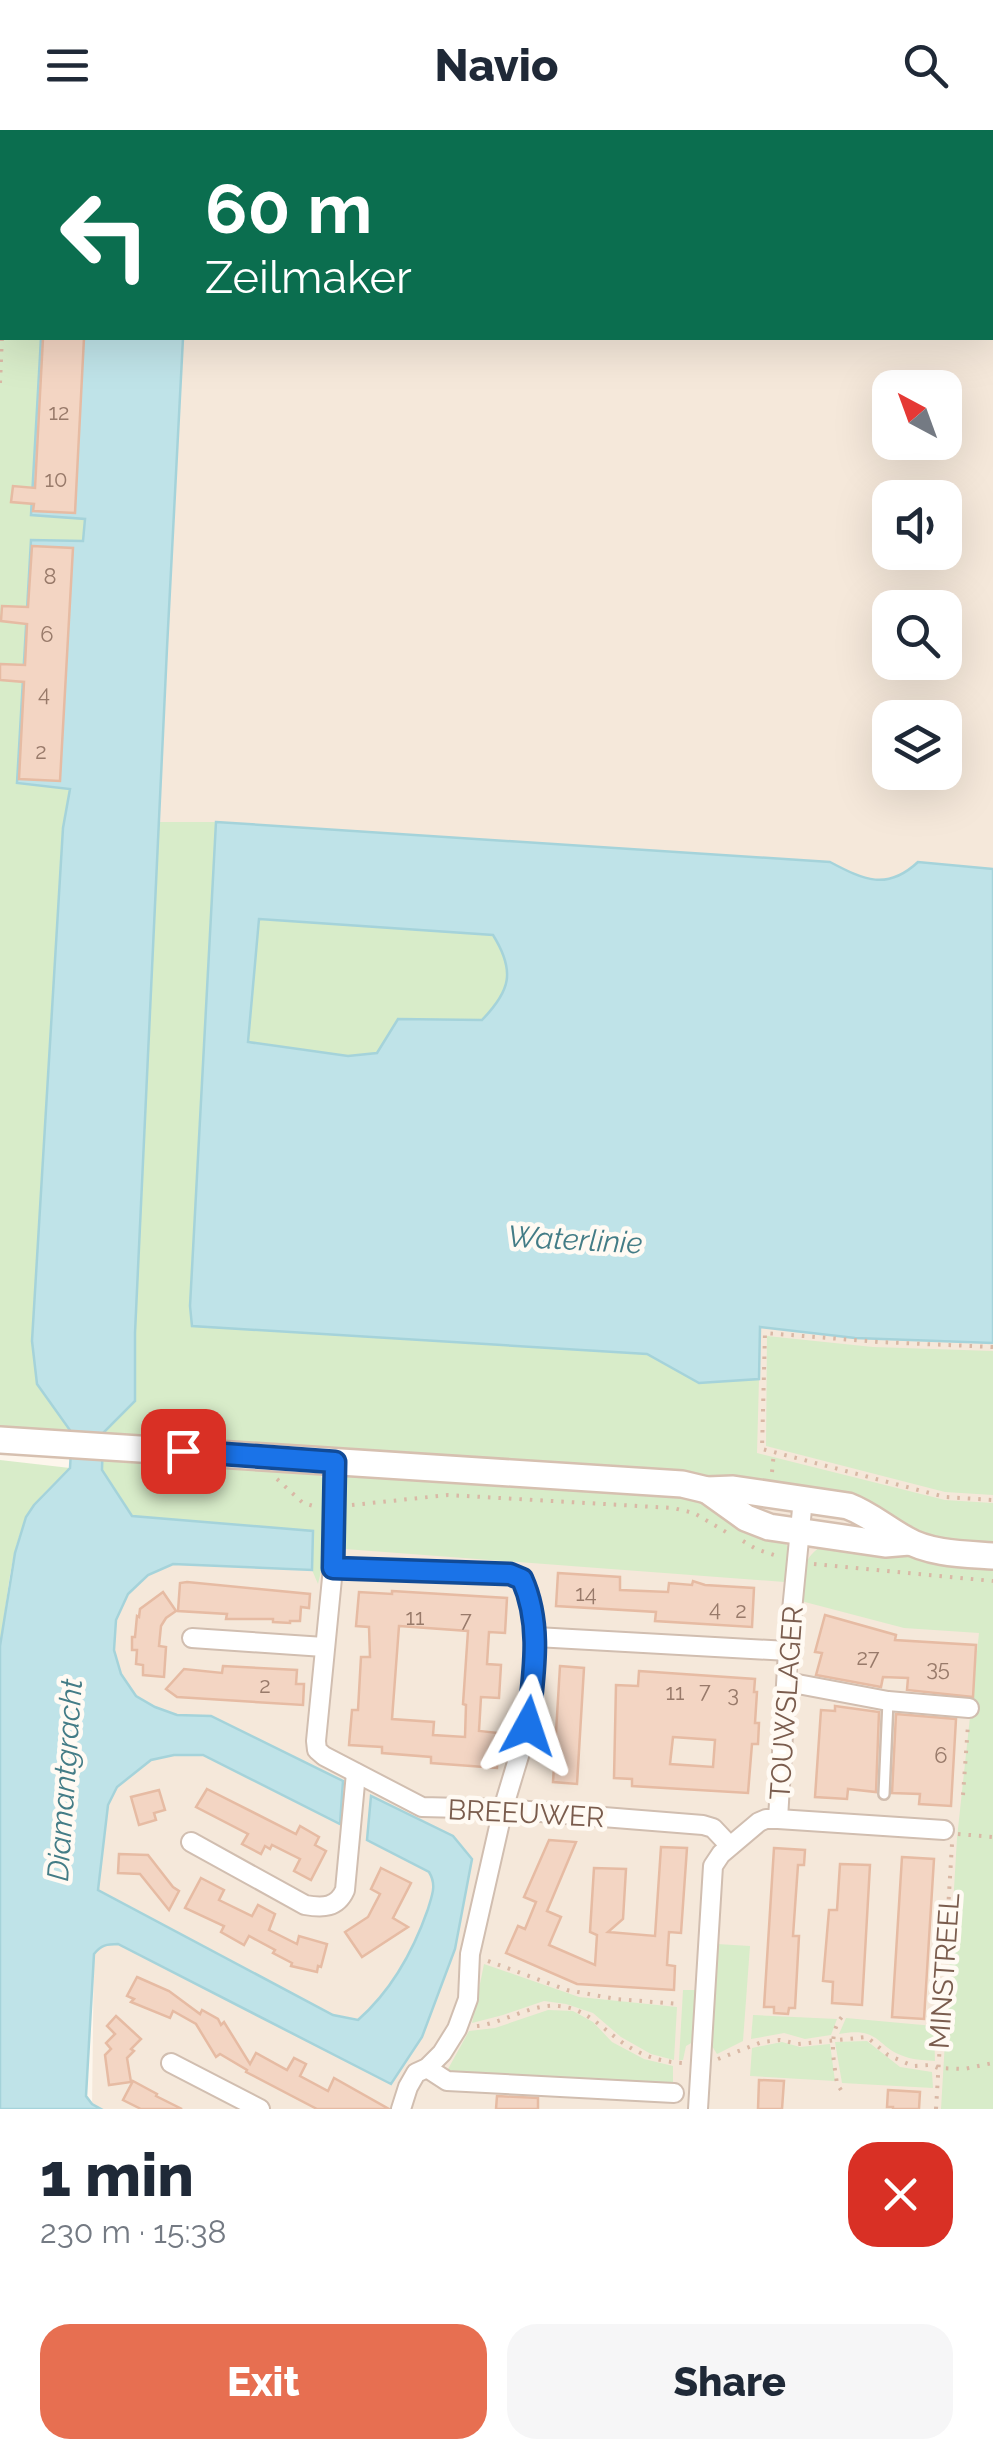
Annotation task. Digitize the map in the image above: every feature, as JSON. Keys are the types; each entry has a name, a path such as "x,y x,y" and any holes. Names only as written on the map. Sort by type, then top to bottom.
{"main road":[{"path":"0,1440 733,1489 848,1506 909,1542 954,1554 993,1556"},
{"path":"707,1490 746,1518 769,1527 885,1544 909,1542"}],"street":[{"name":"BREEUWER","path":"335,1462 333,1568 316,1741 324,1756 422,1807 703,1824 713,1828 730,1846"},
{"name":"TOUWSLAGER","path":"730,1846 759,1822 778,1820 788,1651 803,1499"},
{"path":"333,1568 510,1574 522,1579 528,1592 536,1637 528,1726 470,1954 468,2000 458,2029 442,2053 416,2073 401,2109"},
{"path":"536,1637 788,1651"},
{"path":"192,1638 324,1646"},
{"path":"787,1682 888,1701 969,1708"},
{"path":"191,1842 306,1905 330,1906 338,1902 345,1890 356,1773"},
{"path":"778,1820 948,1832"},
{"path":"698,2109 712,1873 716,1860 730,1846"},
{"path":"171,2063 260,2109"},
{"path":"427,2068 447,2081 674,2093"}],"lane":[{"path":"884,1794 888,1701"}],"path":[{"path":"0,384 2,340"},
{"path":"993,1347 765,1332 762,1448 945,1497 993,1500"},
{"path":"274,1476 303,1503 318,1507 448,1496 672,1508 694,1513 726,1532"},
{"path":"741,1540 797,1562 993,1582"},
{"path":"964,1796 969,1708"},
{"path":"948,1832 993,1837"},
{"name":"MINSTREEL","path":"936,2109 948,1832"},
{"path":"470,1954 568,1990 680,2004"},
{"path":"458,2029 502,2021 546,2006 564,2006 584,2013 657,2061 685,2064 715,2060 762,2042 798,2044 867,2037 888,2055 912,2066 964,2069 993,2063"},
{"path":"840,2090 832,2040 847,2012"}],"shaded area":[{"path":"164,340 993,340 993,2109 92,2109 100,1447"}],"green space":[{"path":"0,340 41,340 31,514 85,519 83,542 32,540 18,783 70,788 63,828 32,1341 37,1384 72,1433 0,1428"},
{"path":"159,822 216,822 192,1326 647,1354 699,1383 759,1379 757,1453 945,1500 993,1503 993,1544 958,1543 908,1533 855,1500 606,1469 103,1433 135,1401"},
{"path":"259,918 493,935 505,960 507,980 499,999 482,1020 399,1019 377,1053 348,1056 247,1042"},
{"path":"767,1336 873,1347 993,1351 993,1495 945,1492 766,1446"},
{"path":"102,1457 313,1470 323,1480 327,1504 318,1584 312,1570 313,1531 132,1516 102,1470"},
{"path":"0,1460 70,1468 36,1502 22,1529 0,1646"},
{"path":"344,1474 681,1495 740,1515 780,1539 790,1549 785,1582 345,1549"},
{"path":"827,1542 993,1564 993,2109 941,2109 957,1838 979,1633 904,1628 801,1601 807,1560"},
{"path":"717,1944 750,1946 743,2041 717,2054 710,2043"},
{"path":"484,1964 579,1997 677,2007 674,2060 651,2054 621,2037 593,2013 566,2004 544,2001 472,2023"},
{"path":"683,1990 696,1990 693,2042 686,2046 683,2060 679,2060"},
{"path":"548,2010 573,2011 593,2022 612,2042 644,2059 673,2066 673,2088 449,2072 469,2031 495,2028"},
{"path":"753,2015 837,2019 831,2035 805,2039 784,2033 751,2039"},
{"path":"846,2018 934,2026 935,2061 898,2054 864,2033 839,2034"},
{"path":"867,2041 900,2067 932,2072 933,2088 842,2083 835,2042"},
{"path":"782,2042 800,2047 830,2044 835,2081 750,2076 752,2048"}],"water":[{"name":"Diamantgracht","path":"41,340 183,340 135,1333 135,1401 103,1433 102,1470 132,1516 313,1531 312,1570 173,1564 148,1575 128,1594 116,1620 114,1650 121,1674 136,1696 155,1707 177,1715 211,1716 343,1781 340,1824 203,1755 151,1760 117,1787 108,1805 98,1890 333,2015 358,2020 400,1969 422,1925 433,1890 429,1872 367,1840 371,1796 453,1836 472,1859 455,1949 422,2037 391,2084 114,1944 94,1954 86,2096 101,2109 0,2109 0,1646 15,1553 26,1517 70,1468 72,1433 37,1384 32,1341 63,828 70,789 17,783 31,540 83,541 85,519 31,515"},
{"name":"Waterlinie","path":"216,822 830,862 875,880 896,877 918,862 993,869 993,1343 855,1338 760,1327 759,1379 699,1383 647,1354 192,1326","holes":["259,919 493,935 505,960 507,980 499,1000 482,1020 398,1019 377,1053 348,1056 248,1042"]}],"building":[{"path":"43,340 84,340 75,513 33,511 34,504 11,502 13,486 35,488"},
{"path":"32,546 73,548 60,781 19,779 24,682 0,680 0,664 25,665 27,624 1,621 2,606 28,607"},
{"path":"558,1573 620,1577 620,1590 668,1592 669,1583 692,1585 693,1581 754,1588 752,1627 655,1621 656,1612 556,1606"},
{"path":"180,1583 310,1594 309,1608 301,1607 300,1621 290,1623 178,1611"},
{"path":"163,1592 176,1611 161,1626 159,1646 166,1647 164,1677 143,1675 143,1665 136,1664 137,1650 132,1650 137,1616 140,1609"},
{"path":"359,1592 507,1598 505,1633 489,1632 487,1664 501,1665 499,1698 481,1697 479,1731 499,1733 497,1768 431,1763 431,1757 382,1753 382,1747 349,1745 352,1710 358,1710 361,1657 370,1657 369,1627 356,1626","holes":["399,1626 468,1631 465,1737 433,1735 434,1722 392,1719"]},
{"path":"825,1615 896,1635 895,1640 976,1645 973,1697 907,1690 908,1678 883,1677 881,1687 816,1675 822,1653 815,1652"},
{"path":"223,1666 297,1670 296,1684 304,1684 303,1705 177,1697 166,1689 184,1669 222,1673"},
{"path":"560,1666 584,1668 577,1784 553,1782"},
{"path":"639,1671 755,1679 758,1744 752,1744 748,1793 632,1786 632,1779 614,1778 616,1685 638,1686","holes":["673,1737 715,1740 713,1767 670,1764"]},
{"path":"835,1706 879,1712 876,1792 848,1789 847,1799 815,1797 821,1710 835,1711"},
{"path":"896,1714 956,1719 951,1806 919,1804 920,1794 892,1793"},
{"path":"207,1789 296,1834 300,1826 319,1837 315,1845 326,1851 311,1880 294,1871 300,1859 272,1845 270,1849 265,1846 261,1854 242,1844 248,1834 196,1807"},
{"path":"159,1790 165,1810 154,1813 156,1820 139,1825 131,1797"},
{"path":"549,1840 576,1842 547,1911 561,1917 549,1945 595,1965 597,1935 590,1932 594,1868 626,1869 623,1919 608,1932 655,1936 661,1847 687,1848 681,1933 669,1932 667,1965 675,1966 674,1990 577,1984 506,1953 518,1926 525,1929 536,1902 524,1897"},
{"path":"774,1848 805,1850 804,1865 798,1865 793,1936 799,1936 795,2008 789,2008 788,2014 764,2007"},
{"path":"119,1854 148,1855 179,1891 169,1910 140,1874 118,1873"},
{"path":"902,1857 934,1859 924,2019 892,2017"},
{"path":"840,1864 870,1865 862,2005 832,2003 833,1982 823,1981 829,1910 837,1910"},
{"path":"381,1868 411,1883 393,1918 408,1927 362,1957 345,1932 368,1917 380,1894 371,1889"},
{"path":"201,1878 224,1890 219,1900 252,1916 258,1905 275,1914 269,1930 297,1944 299,1936 327,1944 321,1967 317,1972 291,1966 292,1963 273,1953 275,1950 249,1936 244,1945 221,1932 224,1926 185,1908"},
{"path":"137,1977 169,1991 200,2014 202,2010 218,2019 221,2025 224,2022 250,2064 256,2053 287,2070 294,2058 306,2064 300,2076 328,2091 334,2078 389,2109 317,2109 220,2054 216,2057 196,2024 173,2011 170,2018 131,2002 134,1999 127,1996"},
{"path":"116,2016 141,2039 127,2058 131,2082 109,2085 105,2055 111,2049 106,2043 115,2034 107,2026"},
{"path":"759,2080 784,2081 782,2109 758,2109"},
{"path":"133,2081 182,2109 141,2109 123,2100"},
{"path":"888,2090 920,2092 919,2109 887,2107"},
{"path":"497,2096 538,2098 538,2109 496,2109"}],"route":[{"path":"183,1451 335,1462 333,1568 510,1574 522,1579 536,1637 528,1726"}]}
